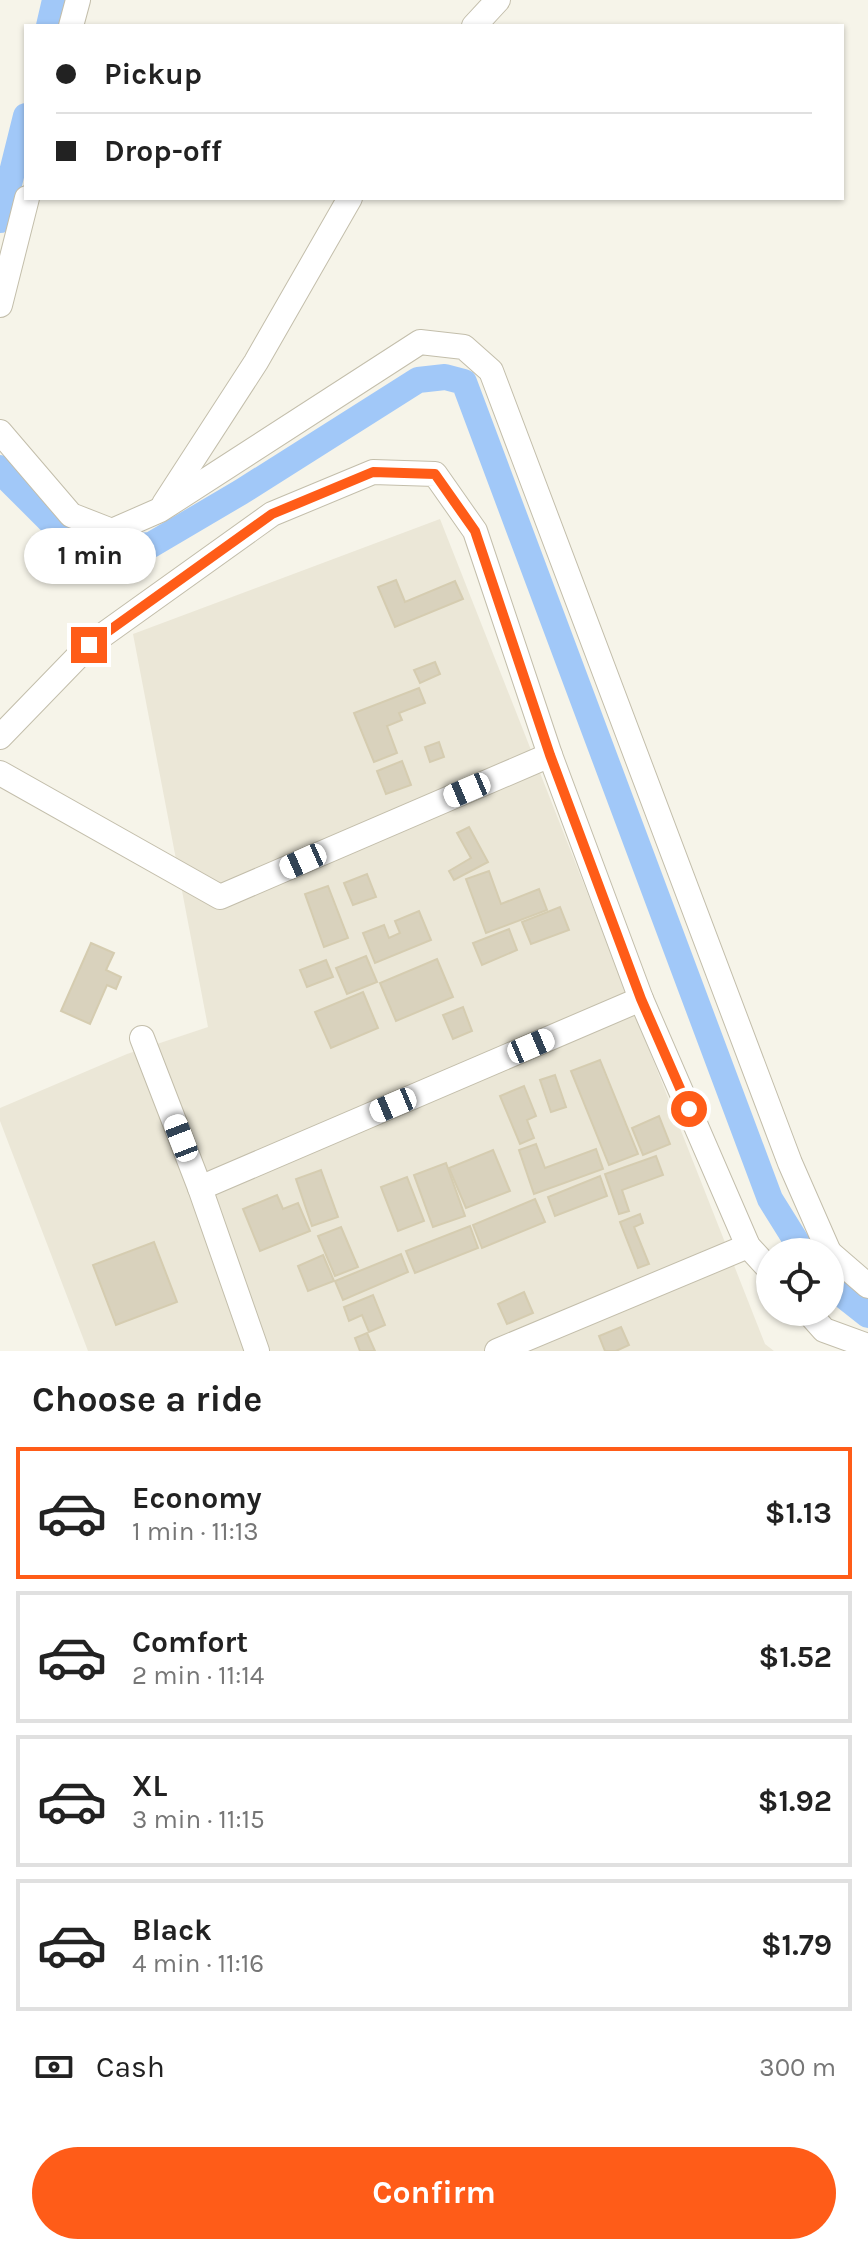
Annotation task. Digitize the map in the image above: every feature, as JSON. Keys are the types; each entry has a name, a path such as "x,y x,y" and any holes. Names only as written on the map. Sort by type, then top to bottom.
{"street":[{"path":"72,24 78,0"},
{"path":"476,24 498,0"},
{"path":"0,305 26,200"},
{"path":"160,510 256,362 349,200"},
{"path":"0,432 71,515 112,531 160,510 420,342 464,347 491,371 790,1163 824,1238"},
{"path":"0,737 89,645 272,514 373,472 435,474 475,531 550,755 641,999 748,1246 756,1255"},
{"path":"0,773 220,897 550,755"},
{"path":"200,1188 641,999"},
{"path":"142,1038 200,1188 257,1351"},
{"path":"497,1351 748,1246"},
{"path":"844,1265 868,1286"},
{"path":"820,1326 868,1346"}],"shaded area":[{"path":"440,519 756,1326 765,1344 774,1351 88,1351 0,1121 0,1108 127,1054 208,1027 133,634"}],"building":[{"path":"396,580 405,602 455,581 463,599 395,627 378,587"},
{"path":"435,662 440,674 420,683 414,670"},
{"path":"419,688 425,703 399,713 402,720 387,726 397,753 374,762 354,713"},
{"path":"439,742 444,757 430,762 425,747"},
{"path":"402,761 411,785 386,794 377,771"},
{"path":"469,827 488,862 454,880 449,871 471,858 457,833"},
{"path":"489,871 501,904 539,889 547,910 486,933 466,879"},
{"path":"367,874 376,897 353,905 344,883"},
{"path":"328,886 348,938 324,947 305,894"},
{"path":"560,907 569,930 531,944 522,922"},
{"path":"419,911 431,940 375,963 363,933 384,925 389,938 400,933 395,921"},
{"path":"509,929 517,950 482,965 473,943"},
{"path":"91,943 114,953 106,970 121,977 116,989 107,985 90,1024 61,1011"},
{"path":"366,956 377,982 347,994 336,968"},
{"path":"437,959 453,997 396,1021 380,983"},
{"path":"326,960 333,977 307,987 300,970"},
{"path":"363,992 378,1028 331,1048 315,1012"},
{"path":"463,1007 472,1031 453,1039 443,1015"},
{"path":"600,1060 638,1154 609,1165 571,1071"},
{"path":"555,1075 566,1107 551,1112 540,1080"},
{"path":"524,1086 536,1116 527,1120 534,1138 520,1144 500,1096"},
{"path":"659,1116 670,1144 643,1155 632,1128"},
{"path":"536,1144 545,1168 596,1149 603,1169 534,1194 519,1150"},
{"path":"493,1150 510,1191 466,1208 449,1168"},
{"path":"656,1156 663,1175 622,1190 629,1211 619,1214 605,1174"},
{"path":"446,1163 465,1216 433,1227 414,1175"},
{"path":"321,1170 338,1217 312,1226 296,1179"},
{"path":"600,1176 607,1196 555,1216 548,1197"},
{"path":"407,1177 424,1221 398,1231 381,1187"},
{"path":"277,1195 283,1209 298,1203 310,1231 260,1251 243,1209"},
{"path":"535,1199 545,1222 482,1248 473,1225"},
{"path":"640,1214 643,1223 634,1227 649,1264 638,1268 620,1222"},
{"path":"470,1226 478,1248 415,1273 406,1251"},
{"path":"341,1227 358,1267 335,1276 318,1236"},
{"path":"154,1242 177,1302 116,1325 93,1265"},
{"path":"401,1254 408,1272 343,1300 335,1281"},
{"path":"323,1255 334,1281 308,1291 298,1266"},
{"path":"524,1292 533,1313 507,1324 498,1304"},
{"path":"373,1295 385,1325 369,1332 362,1315 349,1321 344,1307"},
{"path":"621,1327 629,1345 616,1351 605,1351 599,1336"},
{"path":"367,1333 375,1351 360,1351 355,1338"}],"waterway":[{"path":"49,24 55,0"},
{"path":"0,220 24,124"},
{"path":"0,468 65,536 94,549 151,545 418,380 445,377 464,382 770,1199 794,1238"},
{"path":"844,1296 868,1315"}],"route":[{"path":"89,645 272,514 373,472 435,474 475,531 550,755 641,999 689,1109"}]}
